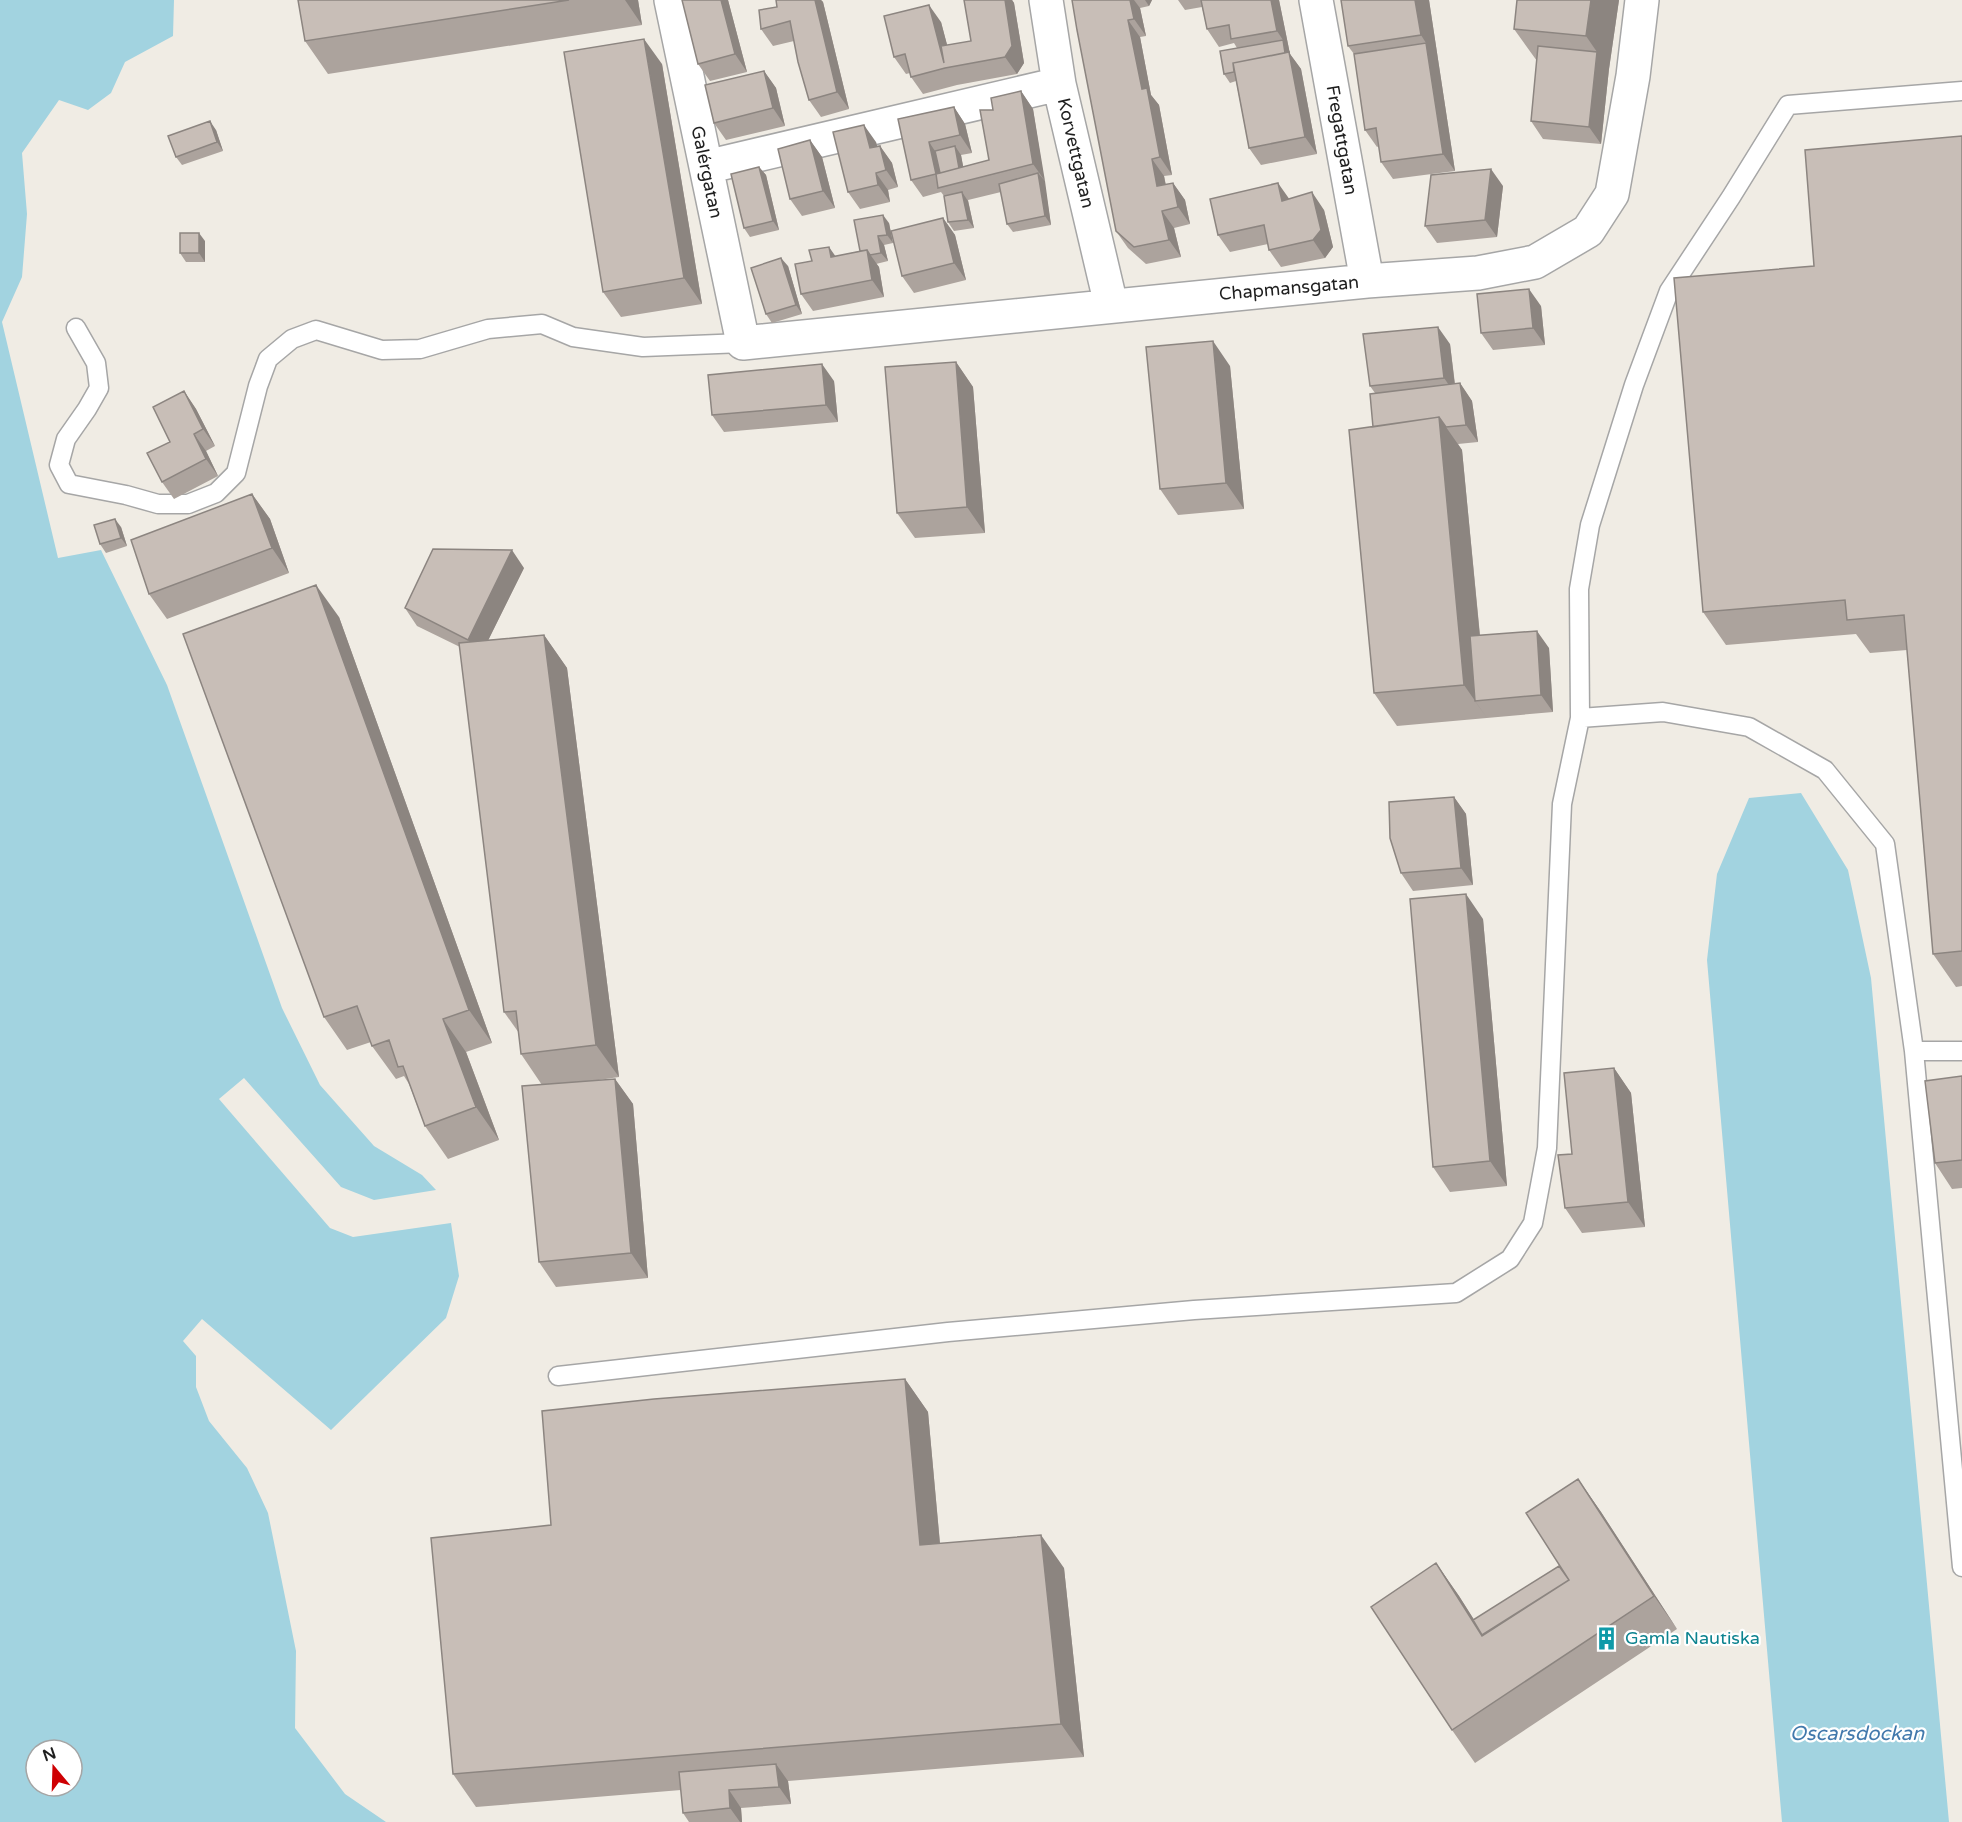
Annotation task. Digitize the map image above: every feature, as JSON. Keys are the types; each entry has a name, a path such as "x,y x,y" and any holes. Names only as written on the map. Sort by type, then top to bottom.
{"street":[{"name":"Galérgatan","path":"671,0 743,343"},
{"name":"Korvettgatan","path":"1046,0 1059,84 1111,305"},
{"name":"Fregattgatan","path":"1316,0 1367,281"},
{"name":"Chapmansgatan","path":"743,343 1111,305 1478,273 1535,262 1588,231 1612,194 1633,76 1642,0"},
{"path":"706,167 1059,84"}],"lane":[{"path":"558,1376 948,1332 1194,1310 1456,1293 1510,1259 1533,1223 1547,1148 1562,804 1580,718 1580,589 1590,525 1634,385 1669,291 1788,105 1962,91"},
{"path":"76,328 96,363 99,388 66,439 60,465 69,484 158,504 188,504 207,497 216,493 236,473 258,386 268,358 292,339 316,330 382,350 420,349 488,329 542,324 573,337 643,347 743,343"},
{"path":"1580,718 1663,712 1749,727 1825,770 1885,844 1914,1051 1962,1567"},
{"path":"1914,1051 1962,1051"}],"water":[{"path":"0,0 174,0 173,36 125,62 111,93 88,110 59,100 22,153 27,214 22,277 2,322 58,558 101,550 167,685 282,1008 320,1085 374,1146 422,1175 436,1190 374,1200 341,1187 244,1078 219,1099 330,1228 353,1237 451,1223 459,1276 446,1318 331,1430 202,1319 183,1341 196,1356 196,1387 209,1421 247,1468 268,1513 296,1651 295,1728 345,1794 386,1822 0,1822"},
{"name":"Oscarsdockan","path":"1801,793 1848,870 1871,978 1949,1822 1782,1822 1707,960 1717,874 1749,798"}],"building":[{"path":"298,0 569,0 305,41"},
{"path":"682,0 721,0 735,54 698,64"},
{"path":"776,0 815,0 837,92 809,100 798,62 790,21 761,29 759,10 777,7"},
{"path":"964,0 1005,0 1012,46 1005,57 911,77 905,54 894,57 884,16 929,5 944,63 941,46 971,41"},
{"path":"1072,0 1130,0 1134,19 1128,20 1142,89 1147,88 1160,157 1152,159 1157,186 1173,183 1178,207 1162,211 1169,240 1134,247 1116,231"},
{"path":"1201,0 1271,0 1277,31 1231,39 1229,25 1207,29"},
{"path":"1341,0 1415,0 1421,35 1348,46"},
{"path":"1517,0 1591,0 1586,36 1514,29"},
{"path":"644,39 684,278 603,292 564,52"},
{"path":"1283,40 1285,53 1233,63 1234,72 1224,74 1220,51"},
{"path":"1426,43 1443,154 1381,162 1376,128 1365,130 1354,54"},
{"path":"1538,46 1597,52 1589,127 1531,121"},
{"path":"1289,52 1305,137 1249,148 1233,63"},
{"path":"764,71 773,108 714,123 705,85"},
{"path":"1021,91 1033,164 938,188 936,174 989,160 980,110 993,110 991,98"},
{"path":"954,107 960,135 929,142 936,174 911,180 898,119"},
{"path":"210,121 217,142 176,157 168,136"},
{"path":"864,125 870,148 880,146 886,170 876,173 878,185 848,192 833,132"},
{"path":"1962,136 1962,951 1933,954 1904,615 1847,620 1845,600 1703,612 1674,278 1814,266 1805,150"},
{"path":"810,140 823,191 790,199 778,149"},
{"path":"955,146 959,168 940,173 935,151"},
{"path":"759,167 773,221 744,228 731,174"},
{"path":"1491,169 1485,220 1425,226 1431,175"},
{"path":"1038,173 1045,216 1007,224 999,184"},
{"path":"1278,183 1282,201 1312,192 1321,230 1313,240 1269,250 1264,225 1218,235 1210,199"},
{"path":"962,192 968,220 948,222 944,196"},
{"path":"883,215 887,235 878,236 881,253 870,255 867,250 860,251 854,220"},
{"path":"943,218 954,263 902,276 891,231"},
{"path":"180,233 199,233 199,253 180,253"},
{"path":"829,247 831,257 867,250 872,280 801,294 795,264 812,261 809,250"},
{"path":"781,258 796,305 766,314 751,268"},
{"path":"1529,289 1533,328 1481,333 1477,294"},
{"path":"1438,327 1444,378 1370,386 1363,334"},
{"path":"1213,341 1226,483 1160,489 1146,347"},
{"path":"956,362 967,507 897,513 885,367"},
{"path":"822,364 826,405 712,415 708,375"},
{"path":"1460,383 1466,425 1446,427 1439,417 1373,427 1370,394"},
{"path":"184,391 203,429 194,434 206,459 162,482 147,453 170,442 153,407"},
{"path":"1439,417 1464,685 1374,693 1349,430"},
{"path":"252,494 272,548 149,594 131,540"},
{"path":"115,519 121,538 100,544 94,525"},
{"path":"433,549 512,550 468,640 405,608"},
{"path":"316,585 469,1010 443,1019 476,1107 425,1126 403,1066 398,1067 389,1040 372,1046 357,1006 324,1017 183,634"},
{"path":"1537,631 1541,695 1475,701 1470,636"},
{"path":"544,635 596,1045 521,1054 516,1011 504,1012 459,643"},
{"path":"1454,797 1461,868 1401,873 1390,838 1389,802"},
{"path":"1466,894 1490,1161 1433,1167 1410,899"},
{"path":"1614,1068 1628,1202 1565,1208 1558,1155 1572,1154 1564,1073"},
{"path":"1962,1076 1962,1160 1935,1163 1925,1081"},
{"path":"615,1079 631,1253 539,1262 522,1086"},
{"path":"905,1379 920,1545 1041,1535 1061,1724 453,1774 431,1538 551,1525 542,1411 654,1399"},
{"name":"Gamla Nautiska","path":"1578,1479 1654,1596 1452,1730 1371,1607 1436,1563 1482,1636 1569,1580 1526,1513"},
{"path":"1559,1566 1569,1580 1482,1635 1473,1620"},
{"path":"776,1764 779,1787 729,1790 730,1808 683,1813 679,1772"}],"place":[{"name":"Gamla Nautiska","path":"1607,1638"}]}
